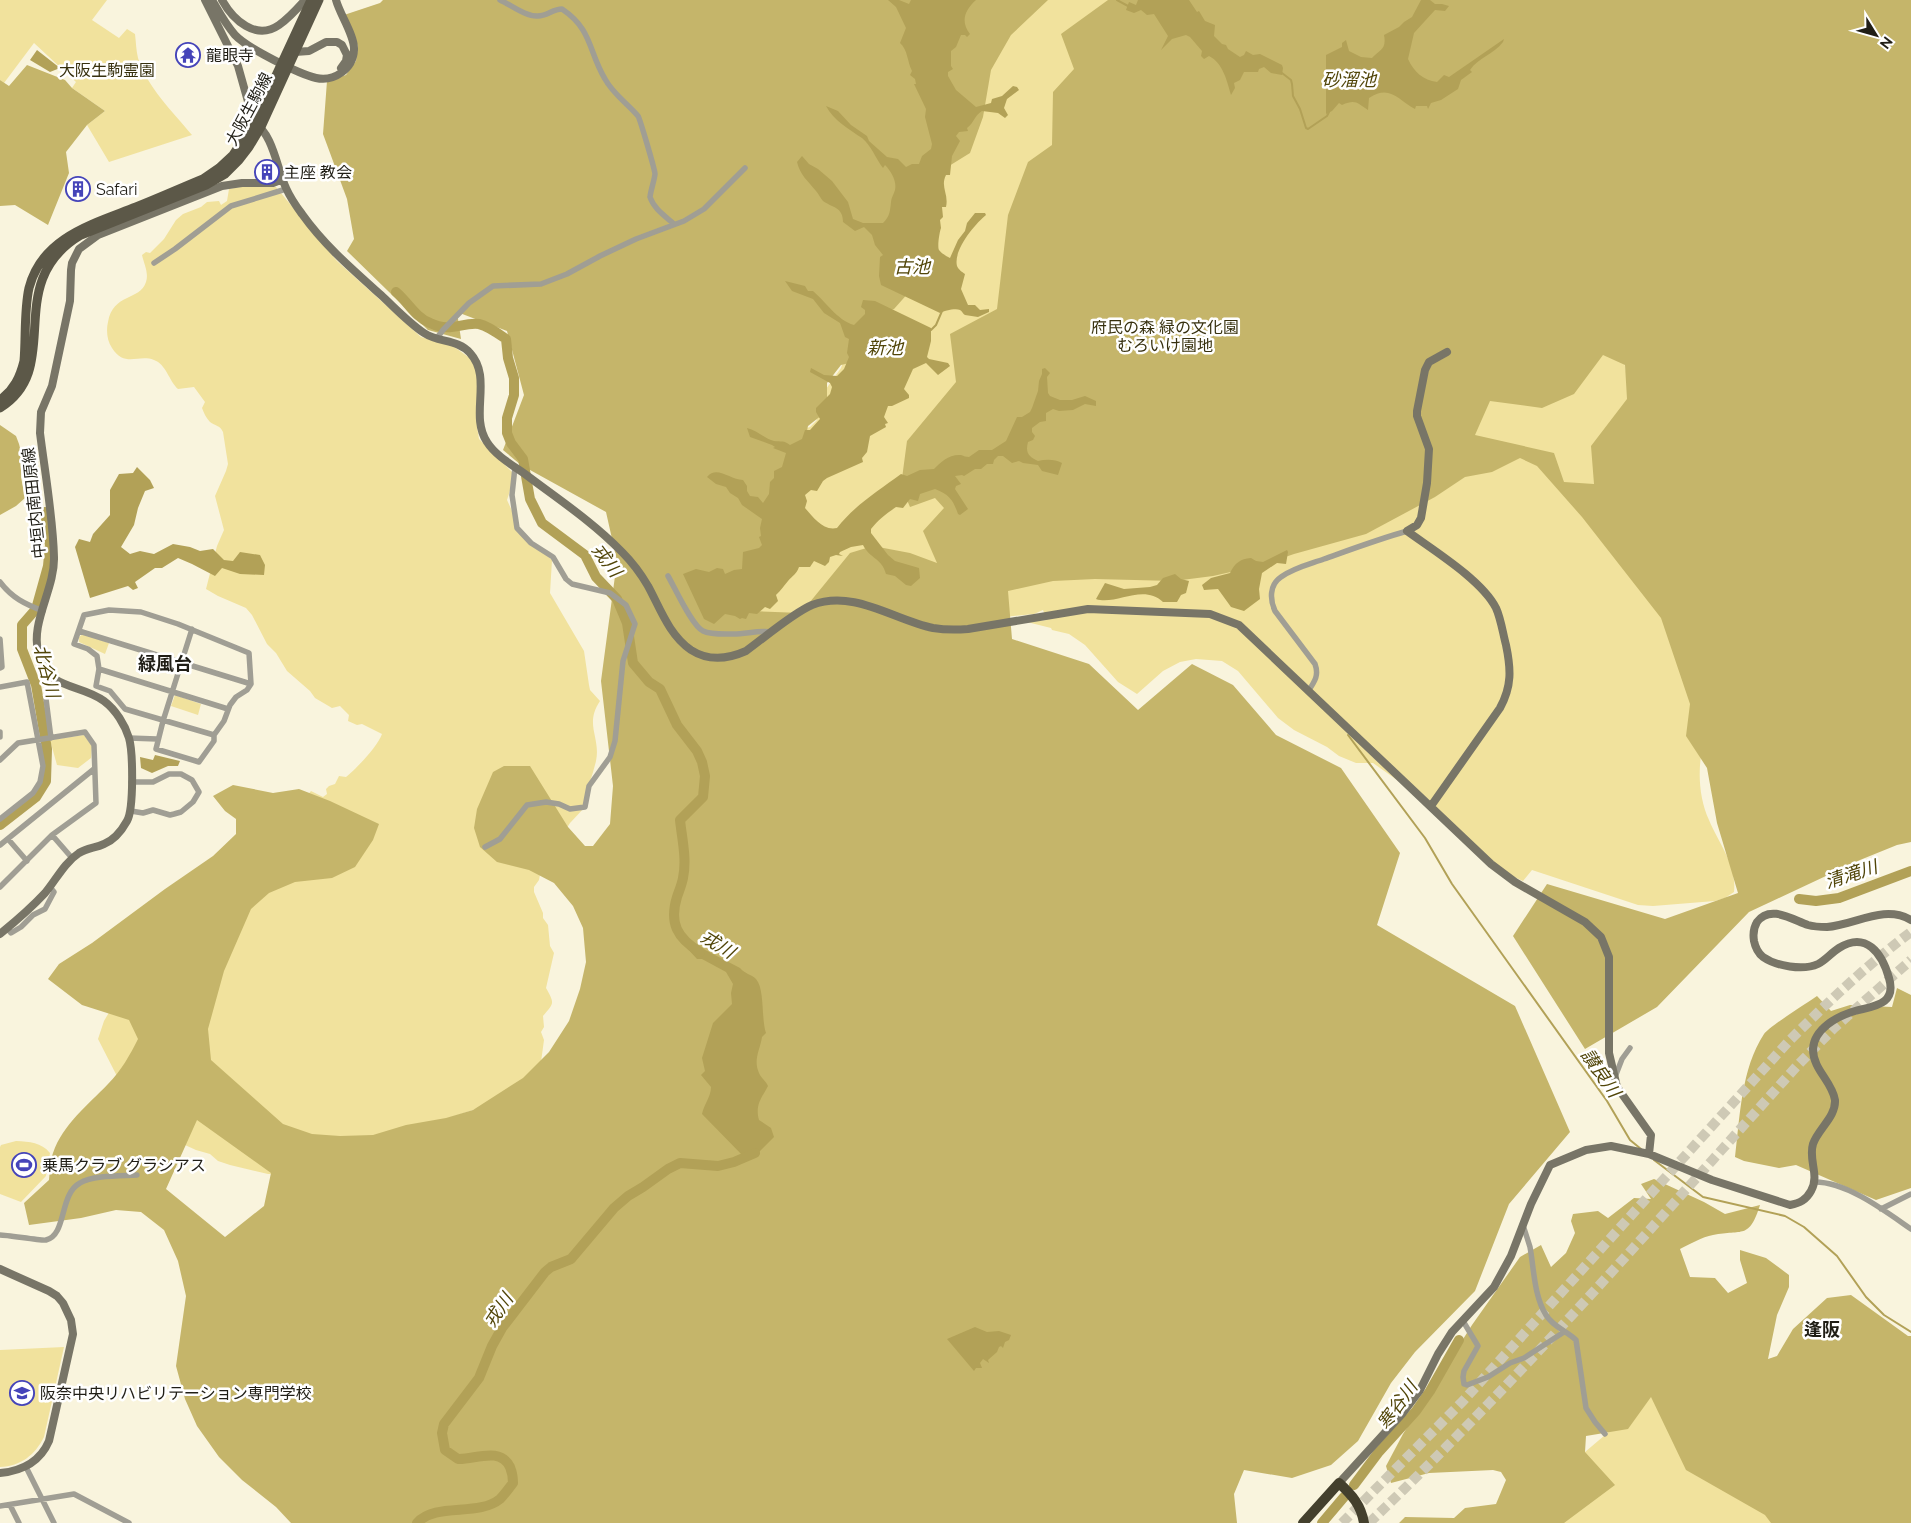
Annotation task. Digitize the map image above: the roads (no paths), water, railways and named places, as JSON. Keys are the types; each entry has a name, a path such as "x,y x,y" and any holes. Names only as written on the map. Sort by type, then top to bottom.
{"highway":[{"path":"1303,1523 1339,1483 1353,1496 1361,1510 1364,1523"}],"main road":[{"name":"大阪生駒線","path":"0,400 11,390 22,370 28,290 44,257 57,243 77,230 203,179 233,156 257,125 311,0"},
{"name":"大阪生駒線","path":"0,408 17,395 24,386 29,373 36,290 39,278 50,259 70,241 81,235 206,185 225,174 239,160 319,0"}],"street":[{"path":"205,0 238,66 257,125 268,139 286,188 302,215 340,257 426,335 461,345 469,352 476,361 481,375 480,424 482,432 493,449 588,521 623,553 647,584 674,634 689,649 714,658 731,656 746,651 810,606 828,600 850,601 931,627 950,630 1088,609 1210,614 1230,620 1239,625 1309,690 1491,864 1515,882 1585,922 1601,937 1609,957 1608,1053 1617,1088 1650,1135 1649,1154"},
{"path":"212,0 236,36 252,49 322,79 338,76 347,68 353,59 355,48 336,0"},
{"path":"216,0 228,20 242,37 270,56"},
{"path":"222,0 233,16 248,28 264,31 284,22 305,0"},
{"path":"500,0 535,16 544,15 556,9 562,9 573,16 580,24 587,35 604,78 613,91 641,120 655,173 650,197 660,212 674,224"},
{"path":"294,52 309,51 332,41 342,45 346,50 346,61 339,70 322,75 306,72"},
{"path":"437,338 469,303 493,286 542,284 636,239 694,216 704,209 745,168"},
{"name":"中垣内南田原線","path":"131,811 129,738 118,716 103,700 58,681 46,670 39,658 36,647 39,623 53,578 54,556 40,433 40,412 52,386 62,344 71,290 71,270 75,255 86,242 98,235 222,186 242,183 273,183 283,180"},
{"path":"154,263 231,206 286,188"},
{"path":"1309,690 1315,682 1318,672 1315,664 1275,611 1272,604 1274,584 1281,577 1313,563 1408,531 1417,525 1421,518 1427,483 1430,449 1417,416 1423,378 1429,362 1447,352"},
{"path":"485,847 500,839 527,805 546,802 559,804 570,809 585,807 589,786 610,757 615,741 623,661 635,622 626,605 610,593 572,584 566,579 554,557 532,543 520,532 517,528 512,495 515,467"},
{"path":"1408,531 1483,590 1496,609 1511,675 1507,696 1500,708 1431,806"},
{"path":"668,576 690,615 703,631 733,634 773,632"},
{"path":"0,582 9,593 25,604 43,611"},
{"path":"192,629 162,721 156,749 199,762 214,741 214,735 224,722 228,709 236,697 247,690 251,684 249,653 192,629 141,612 109,610 84,615 74,644 88,649 97,656 99,669 96,686 110,691 125,709 162,721 214,735"},
{"path":"79,630 251,684"},
{"path":"0,639 2,667 0,668"},
{"path":"99,669 228,709"},
{"path":"51,738 46,699 58,681"},
{"path":"0,687 27,682 43,766 40,782 32,793 0,819"},
{"path":"0,732 0,737"},
{"path":"0,760 18,743 85,732 94,745 96,803 52,836 0,887"},
{"path":"129,738 157,739"},
{"path":"0,845 94,769"},
{"path":"0,934 26,912 50,887 72,858 81,852 104,844 114,838 128,820 131,811 142,813 153,810 170,815 174,814 193,802 199,792 192,780 181,774 170,774 153,782 131,782"},
{"path":"52,836 72,858"},
{"path":"8,839 27,861"},
{"path":"1339,1483 1402,1414 1420,1390 1438,1354 1452,1332 1494,1287 1511,1256 1531,1204 1550,1165 1586,1150 1611,1146 1649,1154 1712,1180 1790,1205 1808,1197 1815,1182 1816,1172 1811,1151 1814,1141 1833,1112 1835,1103 1829,1084 1816,1063 1813,1052 1815,1039 1819,1032 1835,1019 1855,1011 1878,1006 1889,993 1890,980 1881,957 1871,946 1861,942 1843,946 1823,961 1812,966 1798,967 1775,962 1763,957 1756,947 1754,941 1755,925 1763,917 1771,914 1786,915 1819,928 1837,926 1888,914 1902,916 1911,920"},
{"path":"1615,1078 1622,1059 1630,1048"},
{"path":"0,1235 33,1238 43,1241 50,1239 60,1225 70,1192 78,1183 88,1179 137,1175"},
{"path":"1815,1182 1827,1182 1881,1208 1911,1229"},
{"path":"1881,1208 1911,1194"},
{"path":"1523,1225 1540,1301 1546,1315 1564,1332 1576,1340 1586,1408 1605,1434"},
{"path":"0,1269 57,1296 68,1311 73,1334 50,1441 38,1458 26,1467 12,1472 0,1473"},
{"path":"1462,1321 1478,1346 1463,1377 1464,1384 1467,1386 1488,1377 1510,1363 1524,1358 1564,1332"},
{"path":"26,1467 54,1523"},
{"path":"0,1506 74,1494 129,1523"},
{"path":"10,1505 19,1523"}],"water":[{"name":"古池","path":"888,0 899,0 909,4 911,0 976,0 965,16 965,25 970,34 967,37 961,35 956,47 951,51 951,66 953,69 948,72 948,76 956,90 976,107 991,103 992,99 1002,96 1013,86 1019,90 1007,99 1004,108 1008,115 1005,118 998,113 982,111 967,128 968,131 959,132 956,136 960,141 952,156 950,175 946,175 944,179 947,202 946,207 942,207 943,217 940,220 941,228 938,245 941,252 950,258 958,240 965,231 967,223 975,213 985,213 986,215 966,238 958,253 957,260 957,266 965,274 961,289 968,305 975,305 980,310 989,309 989,312 978,317 965,315 958,309 940,313 881,285 879,276 880,257 883,255 875,245 872,235 864,227 855,231 843,222 843,217 837,208 822,200 798,167 797,162 802,156 809,164 832,181 848,202 853,219 863,223 883,223 889,213 891,199 895,190 893,176 885,165 883,168 865,141 837,120 826,106 838,111 851,125 867,136 869,141 887,157 898,159 906,167 912,164 919,164 922,156 931,149 932,144 925,117 926,109 914,84 916,84 915,79 910,75 912,71 905,49 900,43 906,28 896,7"},
{"path":"1138,0 1189,0 1205,21 1215,25 1214,36 1222,44 1226,45 1228,49 1240,57 1246,51 1253,55 1260,54 1282,65 1282,75 1271,73 1264,67 1259,69 1258,72 1244,72 1240,80 1234,83 1235,88 1231,95 1224,73 1218,63 1209,56 1204,59 1201,56 1202,51 1190,37 1186,35 1172,39 1161,50 1168,36 1154,14 1147,15 1141,10 1134,13 1126,10 1129,2 1136,5"},
{"name":"砂溜池","path":"1421,0 1430,0 1435,4 1449,6 1445,11 1435,10 1414,33 1408,59 1413,68 1423,77 1437,82 1444,75 1449,77 1504,39 1503,42 1473,66 1470,70 1472,72 1461,80 1458,89 1441,100 1431,103 1428,109 1427,106 1416,106 1415,109 1394,95 1383,93 1369,98 1368,110 1356,103 1350,102 1342,105 1339,103 1332,111 1326,114 1326,55 1342,47 1342,43 1346,40 1349,51 1361,57 1372,58 1382,49 1385,40 1384,35 1412,17"},
{"path":"37,50 60,68 50,72 30,60"},
{"name":"新池","path":"785,281 805,286 808,291 813,291 837,315 854,325 865,314 865,310 861,307 863,300 875,301 931,328 931,341 927,357 948,363 950,366 938,375 926,363 913,369 904,389 909,398 888,406 884,417 888,423 885,424 886,427 870,436 867,452 862,458 863,462 827,478 817,491 811,490 805,495 807,501 805,508 819,523 827,528 837,528 859,505 901,474 907,476 920,470 934,469 949,457 961,455 969,457 979,450 992,450 1006,441 1017,417 1022,417 1030,412 1032,408 1038,391 1042,369 1045,368 1050,373 1047,377 1048,393 1050,396 1060,400 1072,400 1085,396 1096,401 1096,406 1085,404 1073,410 1059,411 1053,409 1046,413 1046,421 1040,422 1032,428 1035,436 1033,440 1028,442 1028,454 1038,461 1050,460 1062,463 1058,475 1042,471 1038,465 1019,461 1012,463 1003,456 998,456 993,464 987,464 981,469 975,469 964,476 955,476 961,484 956,486 955,489 968,509 960,515 950,498 935,489 920,494 918,501 910,499 903,508 896,507 879,520 871,529 871,533 888,555 895,561 919,568 920,578 911,586 906,585 895,576 886,574 879,561 863,545 851,547 840,552 839,554 843,556 836,555 830,557 829,562 825,566 814,561 810,567 799,567 776,595 778,601 770,609 765,607 757,614 749,613 746,619 725,614 714,624 704,619 683,574 696,569 709,572 717,568 723,569 725,574 742,569 743,552 759,548 762,545 759,537 761,536 762,519 742,505 738,498 730,493 726,487 716,484 707,477 715,472 743,480 750,496 758,497 763,503 769,494 770,482 774,478 774,471 782,467 786,453 773,448 775,447 772,445 750,437 747,428 771,440 790,445 802,439 805,430 810,430 820,419 816,408 830,394 832,387 830,383 810,372 811,368 824,375 837,376 844,369 849,357 847,353 849,339 845,337 840,323 824,313 813,299 792,291"},
{"path":"137,467 150,480 154,488 145,491 134,525 121,547 130,554 140,551 154,554 173,544 200,551 213,549 224,560 233,561 240,552 260,555 265,565 264,575 240,574 222,568 215,576 178,558 162,568 155,568 135,582 138,588 133,590 128,586 90,598 75,547 79,539 90,542 93,534 110,515 110,490 119,474 133,473"},
{"path":"1287,550 1286,564 1277,563 1262,573 1259,589 1260,599 1244,611 1231,607 1218,589 1204,590 1202,585 1211,578 1230,573 1236,564 1244,559 1251,558 1263,562"},
{"path":"1175,574 1181,579 1189,581 1186,593 1181,595 1177,602 1163,602 1147,594 1112,600 1096,599 1105,583 1124,589 1150,587 1157,585 1163,578"},
{"path":"155,755 180,761 178,766 168,766 152,773 141,768 140,757 153,760"},
{"path":"690,942 754,977 761,990 766,1033 762,1037 757,1055 757,1068 768,1086 759,1102 758,1115 759,1120 771,1128 774,1137 757,1154 745,1158 702,1114 711,1087 701,1075 705,1071 702,1058 713,1023 732,1004 731,993 733,984 726,972 702,959 697,959 686,947"},
{"path":"975,1327 987,1332 999,1331 1011,1335 1003,1348 999,1347 997,1352 988,1360 989,1363 983,1359 980,1363 982,1368 976,1368 974,1371 947,1339"}],"waterway":[{"path":"1117,0 1128,6"},
{"path":"1282,73 1291,80 1293,96 1300,109 1306,128 1308,129 1327,116 1329,112"},
{"name":"戎川","path":"396,292 416,313 437,326 450,327 479,324 490,328 506,339 508,358 514,378 514,395 507,418 507,433 511,443 523,459 530,499 542,523 585,555 596,577 617,599 627,623 633,663 649,682 660,689 677,725 697,751 705,776 703,797 680,820 684,849 684,871 674,915 677,929 681,935 692,947 700,952"},
{"path":"931,330 936,325 942,311"},
{"name":"北谷川","path":"0,825 36,797 46,781 47,749 36,685 22,649 22,625 36,609 48,566 50,545 45,512"},
{"name":"讃良川","path":"1348,735 1425,838 1452,884 1607,1101 1630,1140 1641,1149"},
{"name":"清滝川","path":"1799,899 1816,901 1839,898 1911,871"},
{"name":"戎川","path":"417,1523 435,1513 491,1504 500,1499 513,1483 511,1469 506,1461 500,1457 493,1456 458,1459 445,1450 442,1433 444,1424 479,1378 492,1346 502,1328 545,1272 551,1267 571,1259 614,1208 628,1196 668,1169 680,1163 718,1166 734,1162 755,1153"},
{"name":"讃良川","path":"1654,1160 1703,1197 1785,1216 1804,1227 1837,1256 1866,1297 1884,1315 1911,1332"},
{"name":"寒谷川","path":"1354,1485 1378,1453 1416,1411 1430,1391 1459,1340"},
{"name":"寒谷川","path":"1322,1523 1344,1497"}],"tunnel":[{"path":"1342,1523 1463,1401 1789,1041 1848,984 1911,932"},
{"path":"1369,1523 1480,1413 1534,1356 1797,1066 1834,1028 1911,960"}],"place":[{"name":"龍眼寺","path":"188,55"},
{"name":"主座 教会","path":"267,172"},
{"name":"Safari","path":"78,189"},
{"name":"乗馬クラブ グラシアス","path":"24,1165"},
{"name":"阪奈中央リハビリテーション専門学校","path":"22,1393"}],"district":[{"name":"緑風台","path":"165,663"},
{"name":"逢阪","path":"1822,1329"}],"park label":[{"name":"大阪生駒霊園","path":"107,70"},
{"name":"府民の森 緑の文化園 むろいけ園地","path":"1165,336"}]}
